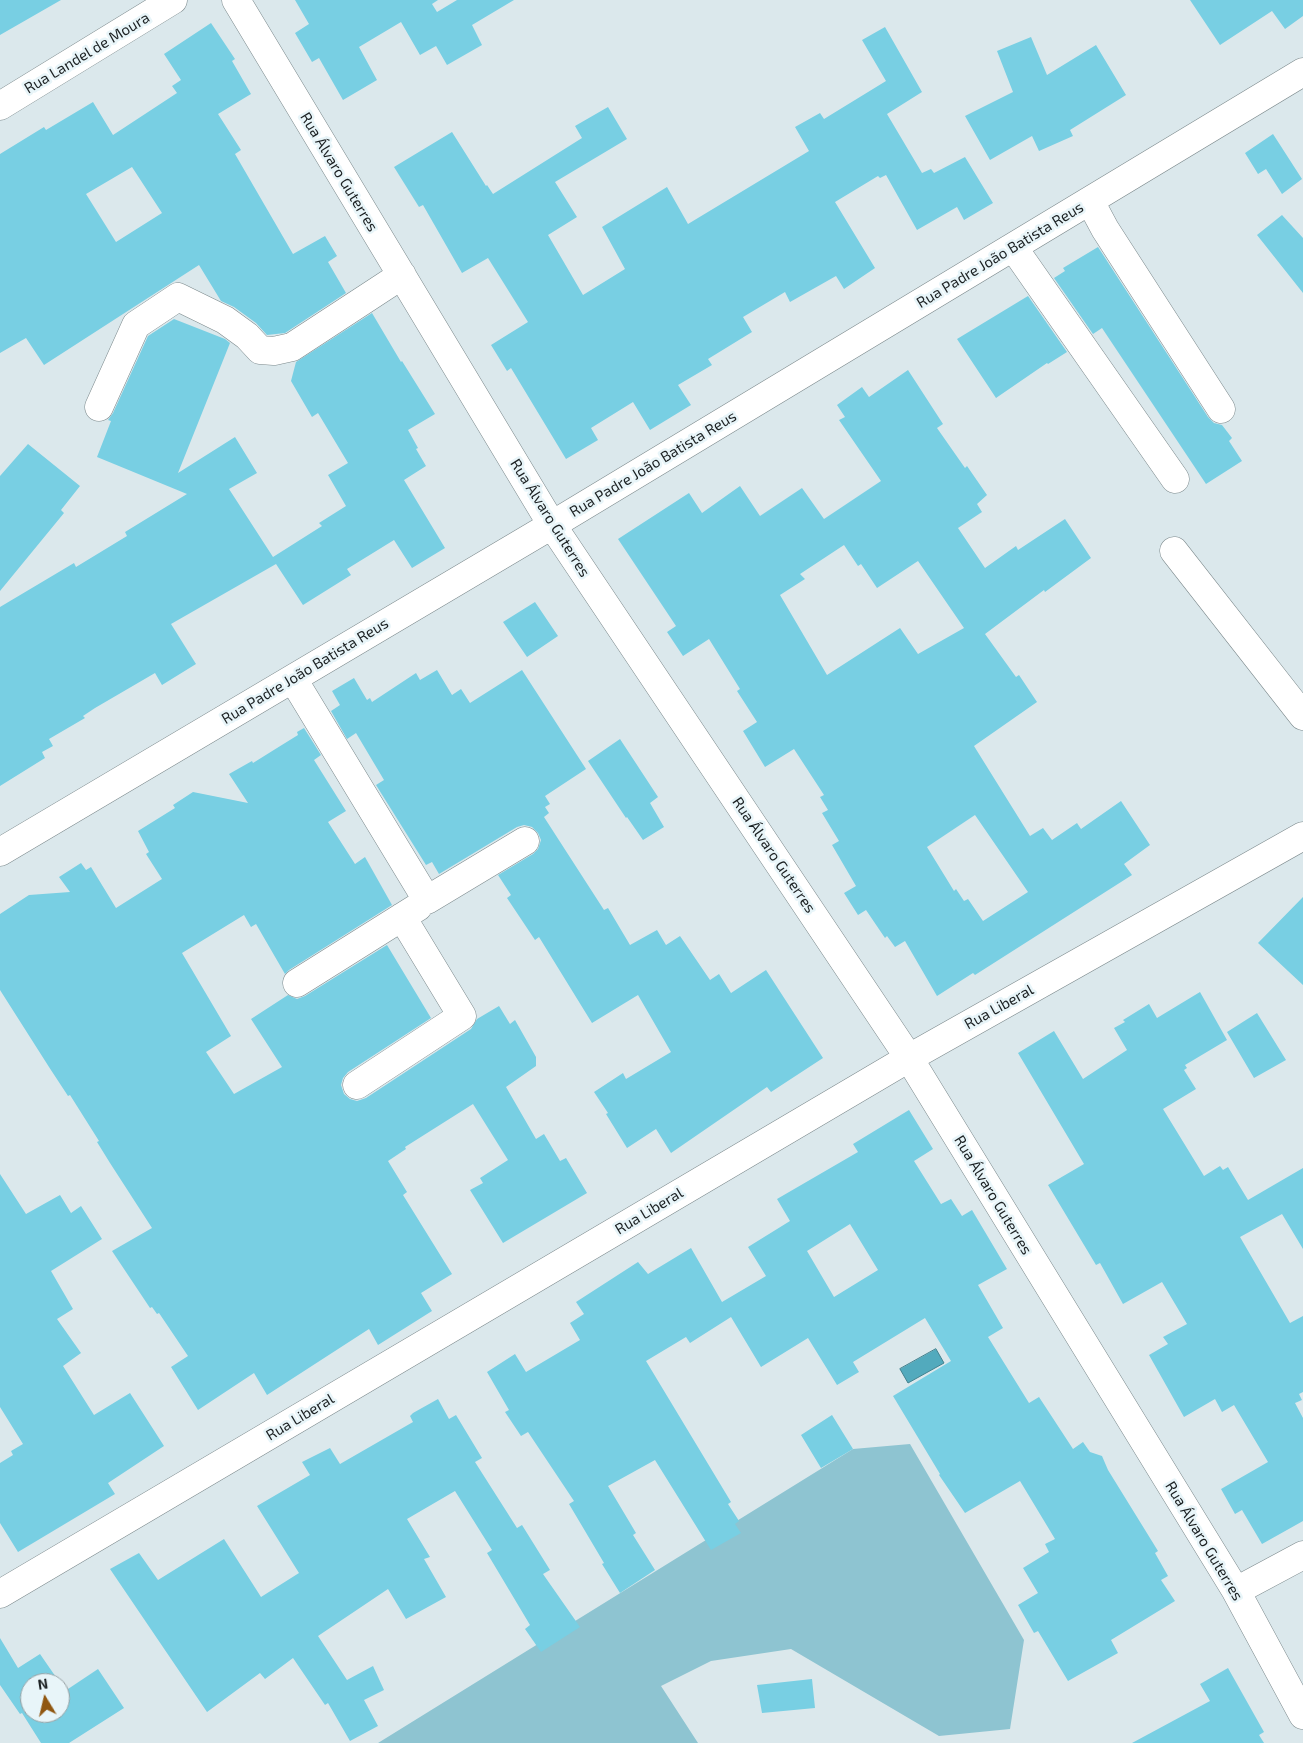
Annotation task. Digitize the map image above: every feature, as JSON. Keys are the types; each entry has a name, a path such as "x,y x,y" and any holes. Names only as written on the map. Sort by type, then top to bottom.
{"street":[{"name":"Rua Landel de Moura","path":"0,106 173,0"},
{"name":"Rua Álvaro Guterres","path":"236,0 552,525 909,1058 1236,1591 1303,1715"},
{"name":"Rua Padre João Batista Reus","path":"0,852 552,525 1303,72"},
{"path":"1090,201 1104,229 1221,409"},
{"path":"1013,247 1175,479"},
{"path":"99,407 136,324 178,297 225,320 246,336 260,350 274,351 292,347 402,276"},
{"path":"1174,551 1303,716"},
{"path":"293,679 428,900"},
{"name":"Rua Liberal","path":"0,1594 909,1058 1303,836"},
{"path":"297,983 525,841"},
{"path":"357,1085 462,1016 402,917"},
{"path":"1236,1591 1303,1556"}],"shaded area":[{"path":"936,1349 944,1363 908,1383 900,1369"},
{"path":"910,1444 1024,1640 1010,1729 939,1736 791,1649 711,1661 661,1686 698,1743 378,1743 853,1449"}],"building":[{"path":"0,0 61,0 0,35"},
{"path":"295,0 438,0 432,4 437,12 457,0 514,0 472,25 482,45 447,65 436,46 420,55 401,22 359,47 377,80 343,100 319,58 312,62 295,33 309,24"},
{"path":"1190,0 1303,0 1303,16 1285,29 1272,11 1220,45"},
{"path":"211,23 235,59 232,61 251,94 218,114 241,150 235,154 293,254 325,236 337,256 328,262 346,293 285,333 267,335 256,323 234,307 221,301 199,265 44,365 26,338 0,353 0,154 44,127 46,130 93,102 113,135 177,93 172,86 181,80 164,54","holes":["132,167 162,213 116,242 86,194"]},
{"path":"885,27 922,92 887,114 922,173 931,169 934,173 965,157 993,203 964,220 957,207 917,230 886,175 880,178 878,176 835,202 875,268 844,289 836,276 790,302 785,292 743,317 752,332 708,359 712,365 678,385 691,405 650,430 633,402 591,428 598,440 566,459 511,368 507,371 491,345 528,322 488,258 462,273 423,205 419,207 394,167 452,132 493,194 582,138 575,126 608,107 627,139 555,182 577,217 548,235 583,295 625,269 602,227 667,187 688,224 809,151 795,127 820,113 824,119 886,81 862,40"},
{"path":"1031,37 1047,75 1096,45 1126,95 1070,130 1073,136 1039,151 1032,136 990,160 965,116 1013,92 997,51"},
{"path":"1273,134 1302,179 1282,194 1266,169 1258,174 1245,153"},
{"path":"1282,215 1303,238 1303,293 1257,235"},
{"path":"1098,247 1208,417 1214,423 1222,425 1232,438 1229,441 1242,461 1206,484 1102,328 1093,334 1054,278 1065,271 1063,268"},
{"path":"1028,296 1067,352 1047,363 996,398 957,339"},
{"path":"372,313 435,414 408,430 426,466 404,480 445,548 412,568 394,540 347,569 351,575 303,605 276,564 171,624 196,664 162,685 155,673 95,708 83,716 85,718 49,739 53,746 42,752 45,758 0,786 0,607 74,563 76,567 127,536 125,532 187,494 97,457 111,421 108,420 113,413 148,336 174,319 225,339 230,343 178,473 235,437 257,473 229,489 273,557 322,526 319,523 346,506 328,475 348,463 318,413 312,417 291,381 296,362"},
{"path":"908,370 943,424 937,428 987,495 977,504 982,512 958,528 985,568 1016,546 1018,550 1065,519 1091,558 985,634 1016,677 1019,675 1037,702 974,746 1030,836 1043,828 1052,840 1077,823 1081,829 1121,801 1150,845 1124,864 1132,875 975,975 973,973 937,996 905,941 895,947 887,936 885,938 866,910 858,915 844,893 856,886 832,845 839,841 822,813 828,810 820,797 824,795 794,749 765,767 743,731 757,722 737,691 740,689 709,639 683,656 667,632 676,626 618,539 689,493 702,513 740,486 760,516 802,488 824,519 881,481 839,420 845,417 837,405 862,387 869,397","holes":["844,545 858,566 861,564 877,588 918,561 964,628 918,654 900,628 827,675 780,595 805,579 800,574","975,815 1028,892 983,921 968,899 964,901 956,889 954,891 927,847"]},
{"path":"28,444 80,486 61,510 64,513 0,591 0,476"},
{"path":"535,602 558,636 527,657 503,622"},
{"path":"437,670 452,695 461,689 470,703 522,670 586,769 545,796 550,804 545,807 549,813 544,817 604,910 608,908 630,945 657,930 666,945 680,936 710,980 719,974 731,993 766,970 823,1058 771,1092 767,1087 671,1153 656,1129 627,1148 594,1092 623,1073 626,1079 671,1052 638,995 592,1023 539,937 535,940 507,898 511,895 498,875 538,849 541,840 538,833 532,827 524,825 517,827 439,874 432,862 426,865 376,785 384,780 356,733 347,739 331,711 340,705 332,691 354,678 367,700 370,698 372,702 416,673 420,680"},
{"path":"304,728 321,755 314,760 346,811 328,822 355,864 365,857 392,905 285,974 256,924 251,927 244,915 182,953 231,1036 206,1052 234,1094 282,1067 251,1019 288,995 297,999 305,996 387,945 431,1018 348,1072 343,1078 341,1085 344,1094 350,1099 357,1101 366,1098 471,1029 477,1019 499,1006 510,1024 515,1020 536,1057 536,1066 506,1087 536,1139 544,1134 560,1161 566,1158 587,1193 503,1243 470,1190 483,1183 480,1178 508,1160 473,1104 405,1147 406,1149 388,1161 407,1192 403,1195 452,1274 421,1293 432,1311 378,1345 369,1329 267,1395 254,1373 198,1410 171,1367 188,1356 159,1313 157,1314 152,1307 150,1308 112,1251 152,1228 97,1142 99,1141 70,1095 68,1096 0,990 0,914 29,895 70,892 59,877 81,863 86,870 91,867 116,908 162,879 146,854 149,852 138,831 175,808 173,805 193,792 248,803 229,774 252,761 253,763 298,735 297,732"},
{"path":"620,739 658,797 650,803 664,827 643,840 588,761"},
{"path":"1303,897 1303,985 1258,943"},
{"path":"1200,992 1227,1040 1185,1065 1187,1068 1184,1070 1196,1089 1163,1109 1204,1176 1220,1166 1223,1170 1228,1167 1248,1200 1303,1168 1303,1249 1282,1214 1240,1237 1290,1323 1303,1316 1303,1392 1299,1394 1302,1400 1295,1403 1303,1418 1303,1521 1262,1544 1242,1510 1235,1514 1221,1489 1268,1462 1234,1405 1222,1412 1215,1399 1184,1417 1149,1355 1168,1344 1163,1337 1187,1324 1162,1282 1123,1304 1100,1263 1096,1265 1048,1185 1084,1164 1018,1053 1054,1031 1083,1079 1127,1050 1114,1028 1125,1022 1123,1020 1149,1004 1157,1018"},
{"path":"1257,1013 1286,1060 1254,1078 1227,1032"},
{"path":"909,1110 933,1149 914,1161 941,1204 951,1199 962,1216 972,1210 1007,1269 978,1285 1003,1328 988,1337 1029,1403 1039,1397 1073,1449 1083,1442 1090,1452 1102,1456 1108,1470 1158,1551 1155,1553 1168,1576 1161,1580 1175,1601 1111,1640 1118,1653 1068,1681 1038,1631 1034,1633 1018,1605 1038,1593 1023,1568 1049,1552 1045,1544 1055,1539 1020,1481 965,1513 939,1475 893,1396 951,1361 925,1318 853,1362 859,1372 837,1385 808,1338 761,1367 731,1317 690,1343 686,1337 646,1361 731,1502 728,1504 739,1521 735,1524 741,1533 711,1550 655,1460 608,1486 636,1533 633,1535 655,1570 620,1593 569,1504 574,1501 528,1432 521,1436 505,1412 509,1410 487,1372 515,1354 526,1372 580,1340 570,1323 584,1314 576,1302 638,1262 648,1274 691,1248 722,1302 766,1276 748,1247 790,1221 777,1199 858,1152 853,1144","holes":["850,1224 878,1270 834,1297 807,1251"]},
{"path":"0,1174 26,1214 60,1195 71,1213 81,1206 102,1239 51,1271 73,1309 57,1319 81,1353 63,1366 94,1415 130,1393 164,1446 108,1483 115,1494 18,1552 0,1523 0,1463 13,1455 11,1451 23,1444 0,1407"},
{"path":"438,1399 449,1419 456,1415 482,1458 475,1462 517,1528 522,1525 550,1570 543,1574 580,1627 541,1652 525,1629 530,1625 487,1553 492,1550 455,1491 407,1519 430,1557 424,1559 446,1597 406,1619 388,1589 318,1636 347,1680 373,1666 384,1690 364,1700 378,1726 350,1741 328,1703 325,1705 293,1658 265,1679 260,1673 207,1712 110,1569 139,1553 158,1580 224,1539 261,1597 299,1573 257,1506 310,1475 302,1462 330,1448 340,1464 413,1422 410,1416 413,1413"},
{"path":"832,1415 853,1449 821,1468 801,1435"},
{"path":"0,1638 18,1668 40,1654 53,1673 20,1673 20,1714 0,1685"},
{"path":"1228,1668 1264,1732 1259,1735 1264,1743 1132,1743 1210,1701 1200,1684"},
{"path":"98,1669 124,1708 69,1743 41,1743 28,1723 70,1723 70,1688"},
{"path":"812,1679 815,1708 762,1713 757,1685"}]}
